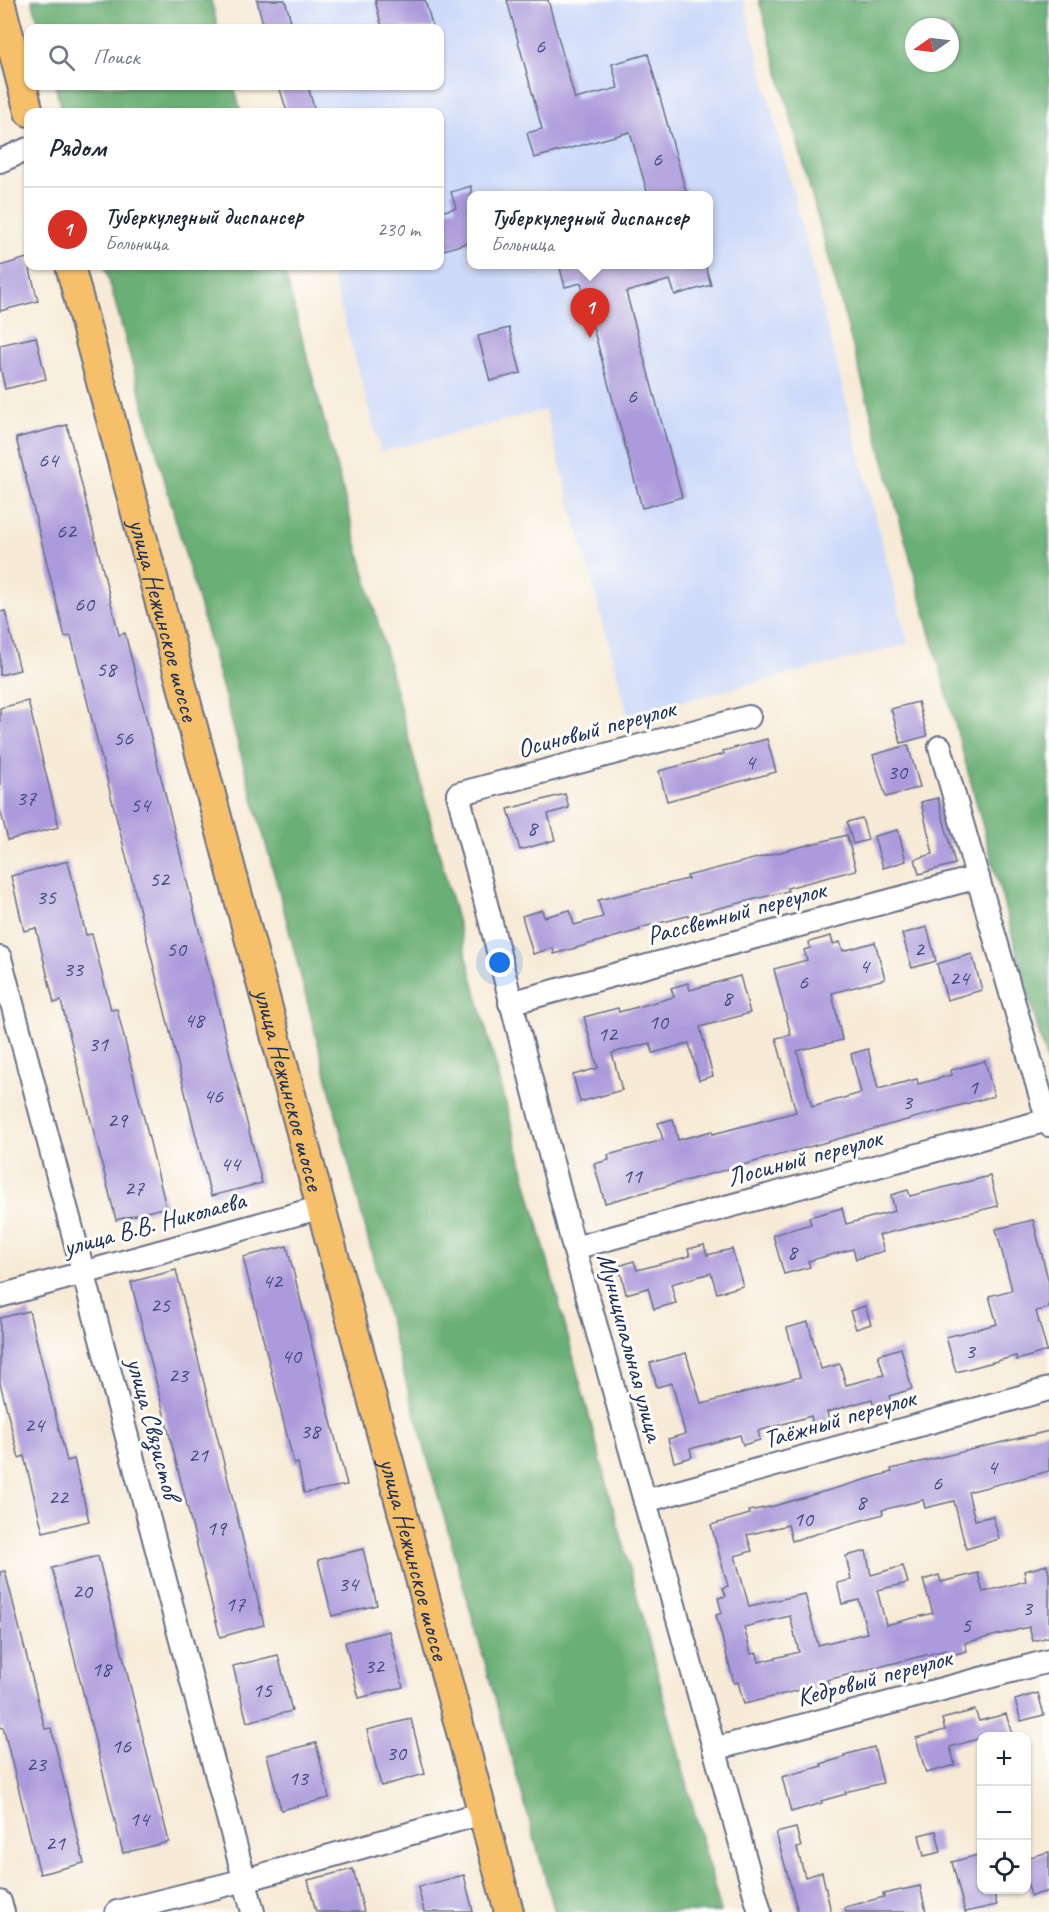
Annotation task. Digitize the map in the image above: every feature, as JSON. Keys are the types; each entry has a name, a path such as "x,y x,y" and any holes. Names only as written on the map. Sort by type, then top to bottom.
{"main road":[{"path":"0,1 28,108"},
{"name":"улица Нежинское шоссе","path":"71,270 509,1912"}],"street":[{"path":"0,161 24,151"},
{"name":"Осиновый переулок","path":"458,794 749,717"},
{"path":"940,747 1048,1122"},
{"name":"Муниципальная улица","path":"458,794 574,1248 760,1912"},
{"name":"Рассветный переулок","path":"510,1003 978,877"},
{"name":"улица Связистов","path":"0,958 253,1912"},
{"name":"Лосиный переулок","path":"574,1248 1048,1122"},
{"name":"улица В.В. Николаева","path":"0,1296 322,1207"},
{"name":"Таёжный переулок","path":"645,1502 1049,1389"},
{"name":"Кедровый переулок","path":"714,1749 1049,1661"},
{"path":"117,1912 245,1880 483,1813"},
{"path":"0,1902 3,1912"}],"shaded area":[{"path":"257,0 744,0 908,644 628,715 545,410 381,452 330,270 444,270 444,108 286,108 280,90 444,90 444,24 263,24"}],"green space":[{"path":"32,0 211,0 217,24 39,24"},
{"path":"759,0 1049,0 1049,1070"},
{"path":"56,90 235,90 240,108 62,108"},
{"path":"106,270 284,270 721,1912 555,1912 389,1321 280,895"}],"building":[{"path":"257,0 285,0 292,24 263,24"},
{"path":"375,0 425,0 432,24 381,24"},
{"path":"507,0 548,0 575,99 618,88 612,64 648,54 686,191 647,191 630,132 534,158 527,133 542,129"},
{"path":"280,90 309,90 314,108 286,108"},
{"path":"471,186 471,191 467,191 467,243 444,250 444,211 456,208 451,192"},
{"path":"24,259 24,270 30,270 38,301 0,311 0,266"},
{"path":"560,269 706,269 711,285 675,295 670,280 626,292 682,497 642,508 581,283 565,287"},
{"path":"509,328 521,373 490,381 478,336"},
{"path":"36,337 46,379 5,389 0,366 0,345"},
{"path":"67,425 119,635 125,633 262,1183 211,1196 71,636 65,637 16,438"},
{"path":"5,611 20,670 0,675 0,612"},
{"path":"28,701 59,827 8,840 0,809 0,708"},
{"path":"918,702 927,736 901,743 891,709"},
{"path":"767,739 776,772 667,801 659,771 724,754 723,751"},
{"path":"908,745 920,787 886,797 873,755"},
{"path":"565,794 569,808 548,814 555,840 520,850 508,809"},
{"path":"938,798 955,864 919,874 915,859 933,854 921,802"},
{"path":"862,818 868,840 853,844 847,822"},
{"path":"898,830 906,861 883,868 874,836"},
{"path":"847,835 856,870 787,888 788,891 639,928 640,930 554,954 553,948 533,954 522,916 542,910 544,917 570,910 574,925 603,917 598,900 688,879 687,876"},
{"path":"68,861 86,935 92,934 111,1010 117,1009 166,1207 116,1220 61,1001 54,1003 36,928 24,931 11,876"},
{"path":"927,927 936,961 912,968 902,934"},
{"path":"831,936 833,944 840,942 843,951 875,942 885,979 832,993 842,1040 797,1051 812,1107 861,1093 851,1054 868,1049 878,1089 917,1079 918,1084 952,1075 951,1070 985,1061 994,1096 605,1203 594,1164 609,1160 608,1155 663,1140 658,1123 673,1119 678,1140 712,1131 713,1134 796,1112 776,1038 791,1035 774,969 807,960 804,950 810,948 809,942"},
{"path":"972,954 982,990 947,1000 937,964"},
{"path":"740,976 750,1013 700,1027 713,1076 699,1080 689,1043 653,1053 650,1043 612,1053 622,1090 580,1102 573,1075 598,1068 584,1017 618,1008 619,1012 674,997 671,988 688,983 690,990"},
{"path":"990,1176 998,1206 879,1235 884,1251 856,1259 853,1249 808,1261 810,1267 784,1274 773,1235 811,1224 809,1217 842,1208 846,1224 895,1211 891,1195 908,1190 910,1196"},
{"path":"1033,1220 1049,1283 1049,1308 1036,1311 1047,1351 1017,1360 1016,1356 956,1372 946,1337 997,1324 989,1296 1012,1290 996,1229"},
{"path":"704,1245 707,1255 732,1249 743,1286 717,1293 711,1273 671,1284 676,1303 654,1309 648,1288 626,1294 619,1266 634,1261 637,1270 690,1256 688,1249"},
{"path":"287,1246 347,1485 304,1493 298,1463 294,1464 243,1257"},
{"path":"176,1270 264,1625 220,1637 131,1282"},
{"path":"865,1306 871,1324 856,1329 850,1311"},
{"path":"29,1311 67,1461 74,1459 89,1521 43,1532 24,1456 19,1458 0,1383 0,1318"},
{"path":"808,1322 821,1369 840,1364 846,1385 884,1375 878,1355 901,1348 912,1389 889,1396 891,1403 874,1408 872,1399 827,1412 829,1421 813,1425 811,1416 758,1431 760,1440 743,1445 740,1435 690,1449 692,1457 674,1462 668,1439 685,1434 672,1383 657,1387 650,1363 686,1353 701,1403 706,1403 800,1377 787,1328"},
{"path":"1049,1431 1049,1471 968,1492 975,1520 993,1516 999,1539 966,1549 954,1501 925,1508 923,1500 882,1510 883,1514 792,1541 788,1525 747,1535 752,1551 735,1556 749,1606 805,1594 818,1645 867,1633 859,1600 842,1604 837,1583 851,1580 846,1556 866,1551 871,1575 903,1566 908,1583 877,1590 886,1625 933,1613 923,1580 939,1575 941,1582 978,1573 983,1592 1026,1581 1024,1571 1047,1565 1049,1637 1033,1641 1029,1627 965,1643 967,1651 948,1656 946,1650 827,1680 831,1695 811,1700 808,1688 744,1704 738,1682 734,1683 716,1615 722,1613 718,1598 726,1596 723,1588 728,1586 711,1525 750,1514 749,1511 892,1472 891,1469","holes":["790,1616 799,1652 759,1662 757,1653 751,1654 744,1627"]},
{"path":"363,1549 377,1605 332,1616 318,1560"},
{"path":"98,1556 169,1842 123,1853 52,1568"},
{"path":"5,1571 45,1729 51,1728 84,1863 40,1874 3,1727 0,1728 0,1572"},
{"path":"389,1631 403,1687 359,1698 345,1642"},
{"path":"278,1655 292,1711 247,1722 233,1666"},
{"path":"1038,1693 1044,1715 1021,1721 1015,1700"},
{"path":"975,1710 979,1721 1006,1714 1011,1732 977,1732 977,1739 950,1747 955,1765 926,1773 916,1738 945,1730 942,1719"},
{"path":"411,1719 425,1774 381,1786 367,1730"},
{"path":"316,1743 329,1798 281,1810 267,1755"},
{"path":"874,1747 883,1783 845,1792 846,1794 821,1801 822,1803 791,1812 782,1777 822,1766 821,1764 845,1757 844,1755"},
{"path":"796,1828 801,1847 797,1848 805,1877 822,1872 831,1912 798,1912 776,1833"},
{"path":"936,1831 941,1852 924,1856 919,1835"},
{"path":"1049,1852 1049,1891 1031,1896 1030,1894 1031,1857"},
{"path":"977,1855 977,1894 994,1894 997,1905 965,1912 952,1862"},
{"path":"353,1869 364,1912 316,1912 308,1880"},
{"path":"464,1875 473,1912 424,1912 418,1887"},
{"path":"920,1886 926,1912 846,1912 845,1907 884,1897 883,1894"}],"place":[{"name":"Туберкулезный диспансер","path":"590,338"}]}
